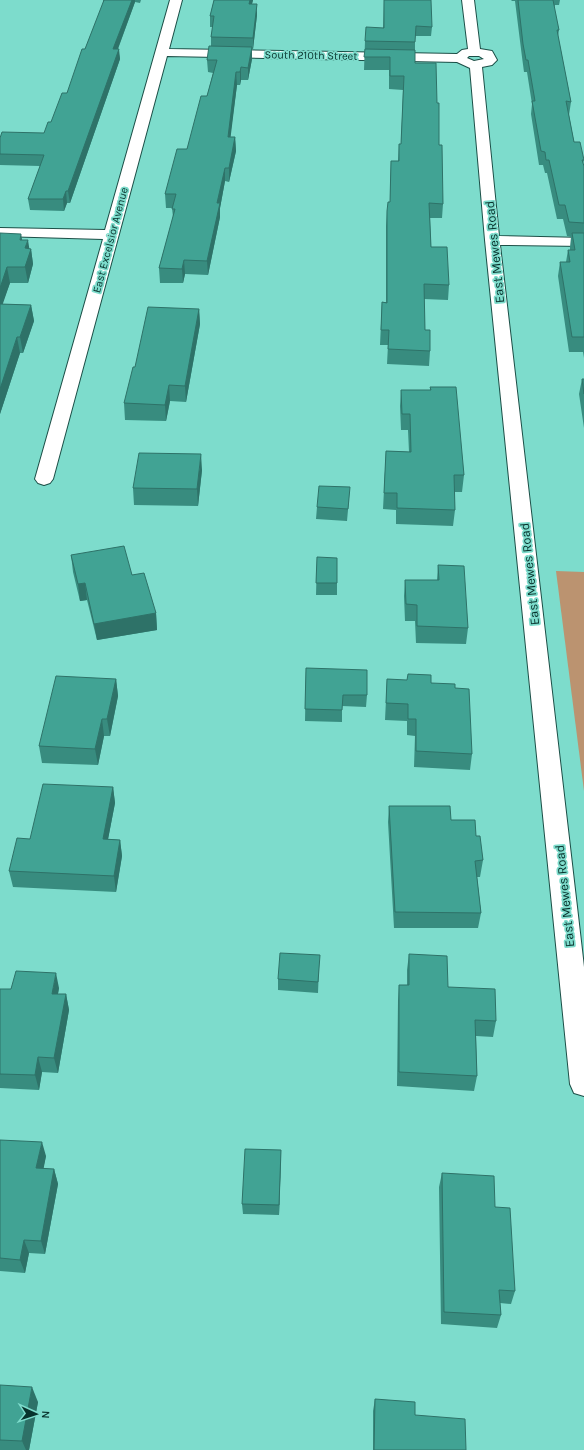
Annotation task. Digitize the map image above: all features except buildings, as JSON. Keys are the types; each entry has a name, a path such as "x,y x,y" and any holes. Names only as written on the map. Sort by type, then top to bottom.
{"street":[{"name":"East Excelsior Avenue","path":"44,479 176,0"},
{"name":"East Mewes Road","path":"468,0 470,58 492,240 584,1084"},
{"name":"South 210th Street","path":"162,52 470,58"},
{"path":"0,232 111,235"},
{"path":"492,240 584,242"}],"shaded area":[{"path":"556,571 584,572 584,791"}]}
